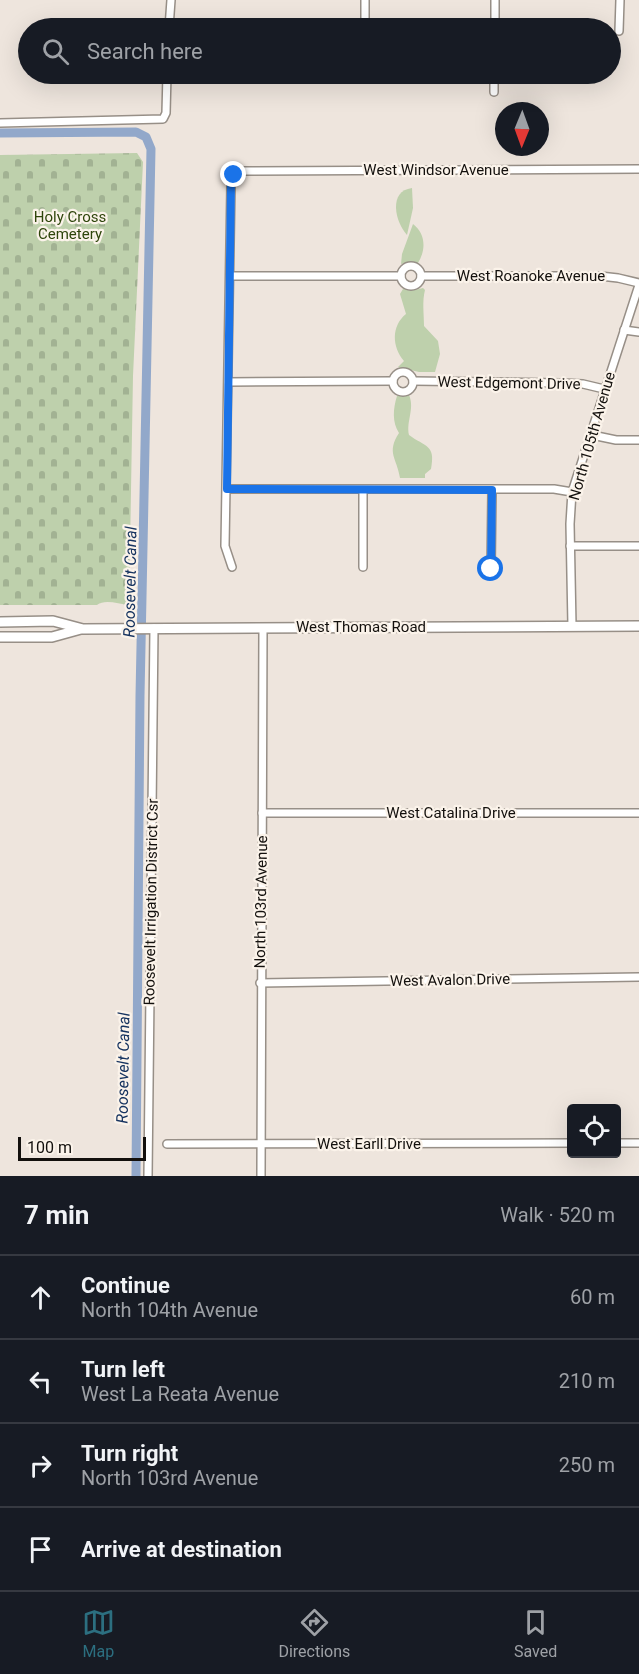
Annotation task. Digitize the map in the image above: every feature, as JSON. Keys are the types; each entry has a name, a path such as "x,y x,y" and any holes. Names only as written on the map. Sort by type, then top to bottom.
{"main road":[{"name":"West Thomas Road","path":"0,622 52,621 83,628 639,626"},
{"name":"West Thomas Road","path":"0,637 52,637 83,628"}],"street":[{"path":"170,18 171,0"},
{"path":"365,0 365,18"},
{"path":"495,0 495,18"},
{"path":"619,18 620,0"},
{"path":"0,123 163,119 166,113 167,84"},
{"path":"494,84 494,92"},
{"name":"West Windsor Avenue","path":"230,276 231,184 234,175 242,171 639,169"},
{"path":"413,266 419,270 421,276 417,284 411,286 405,284 401,276 406,267 413,266"},
{"path":"231,567 225,546 230,276 401,276"},
{"name":"West Roanoke Avenue","path":"421,276 600,276 639,284"},
{"name":"North 105th Avenue","path":"572,627 570,546 572,492 639,284"},
{"path":"624,330 639,332"},
{"name":"West Edgemont Drive","path":"403,371 409,374 413,381 408,390 401,392 395,388 393,381 397,374 403,371"},
{"name":"West Edgemont Drive","path":"228,382 393,381"},
{"name":"West Edgemont Drive","path":"413,381 561,383 583,384 604,389"},
{"path":"592,435 616,440 639,440"},
{"path":"227,489 554,489 572,492"},
{"path":"363,490 363,567"},
{"path":"491,569 492,490"},
{"path":"570,546 639,546"},
{"name":"Roosevelt Irrigation District Csr","path":"148,1176 154,628"},
{"name":"North 103rd Avenue","path":"261,1176 263,628"},
{"name":"West Catalina Drive","path":"262,813 639,813"},
{"name":"West Avalon Drive","path":"260,982 639,977"},
{"name":"West Earll Drive","path":"167,1144 567,1143"},
{"path":"621,1143 639,1143"}],"green space":[{"name":"Holy Cross Cemetery","path":"137,153 143,162 133,376 129,605 108,602 97,605 0,605 0,155"},
{"path":"412,188 413,208 407,235 399,223 396,208 399,195 404,190"},
{"path":"413,224 422,237 422,253 418,263 401,264 402,254"},
{"path":"423,288 425,290 424,326 438,341 440,354 435,372 419,372 398,367 404,361 395,343 396,330 406,314 400,294 403,289"},
{"path":"409,395 411,405 409,435 428,447 432,455 431,469 425,474 425,478 400,478 393,451 399,433 394,420 397,396"}],"waterway":[{"name":"Roosevelt Canal","path":"0,133 136,132 146,137 151,149 140,696 136,1176"}],"route":[{"path":"234,175 231,184 227,489 492,490 491,569"}]}
